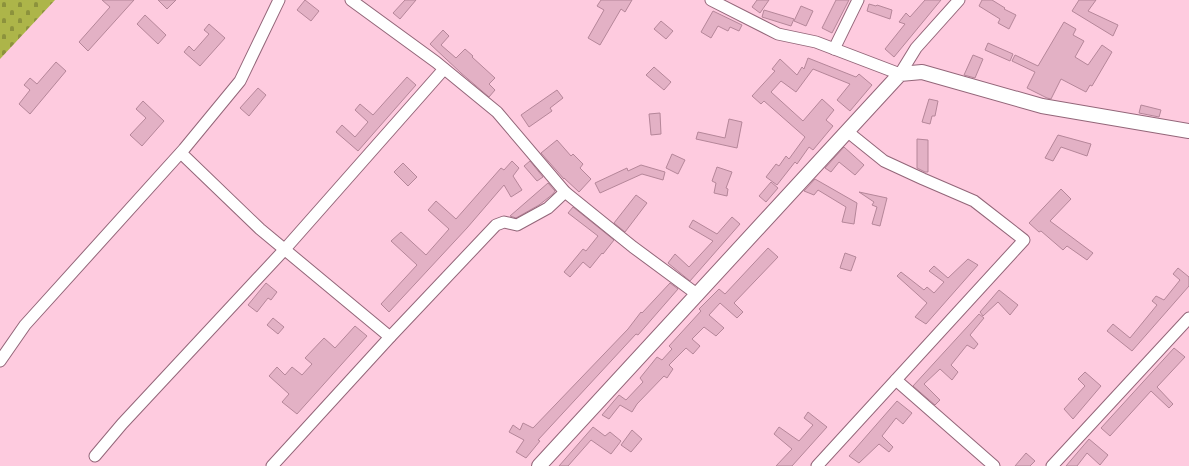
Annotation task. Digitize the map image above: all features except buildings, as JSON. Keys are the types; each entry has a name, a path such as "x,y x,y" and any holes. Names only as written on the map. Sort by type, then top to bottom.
{"street":[{"path":"0,361 25,325 180,153 240,81 279,0"},
{"path":"351,0 444,69 497,112 565,192 633,247 698,295"},
{"path":"711,0 778,34 816,42 900,74 922,72 1042,106 1189,131"},
{"path":"834,49 858,0"},
{"path":"539,466 848,132 900,74 916,48 959,0"},
{"path":"95,456 122,424 285,250 444,69"},
{"path":"817,466 1024,240 974,201 884,161 848,132"},
{"path":"180,153 285,250 390,337"},
{"path":"272,466 390,337 496,225 504,222 517,225 548,208 565,192"},
{"path":"1052,466 1189,318"},
{"path":"896,380 994,466"}],"green space":[{"path":"0,0 55,0 0,59"}]}
